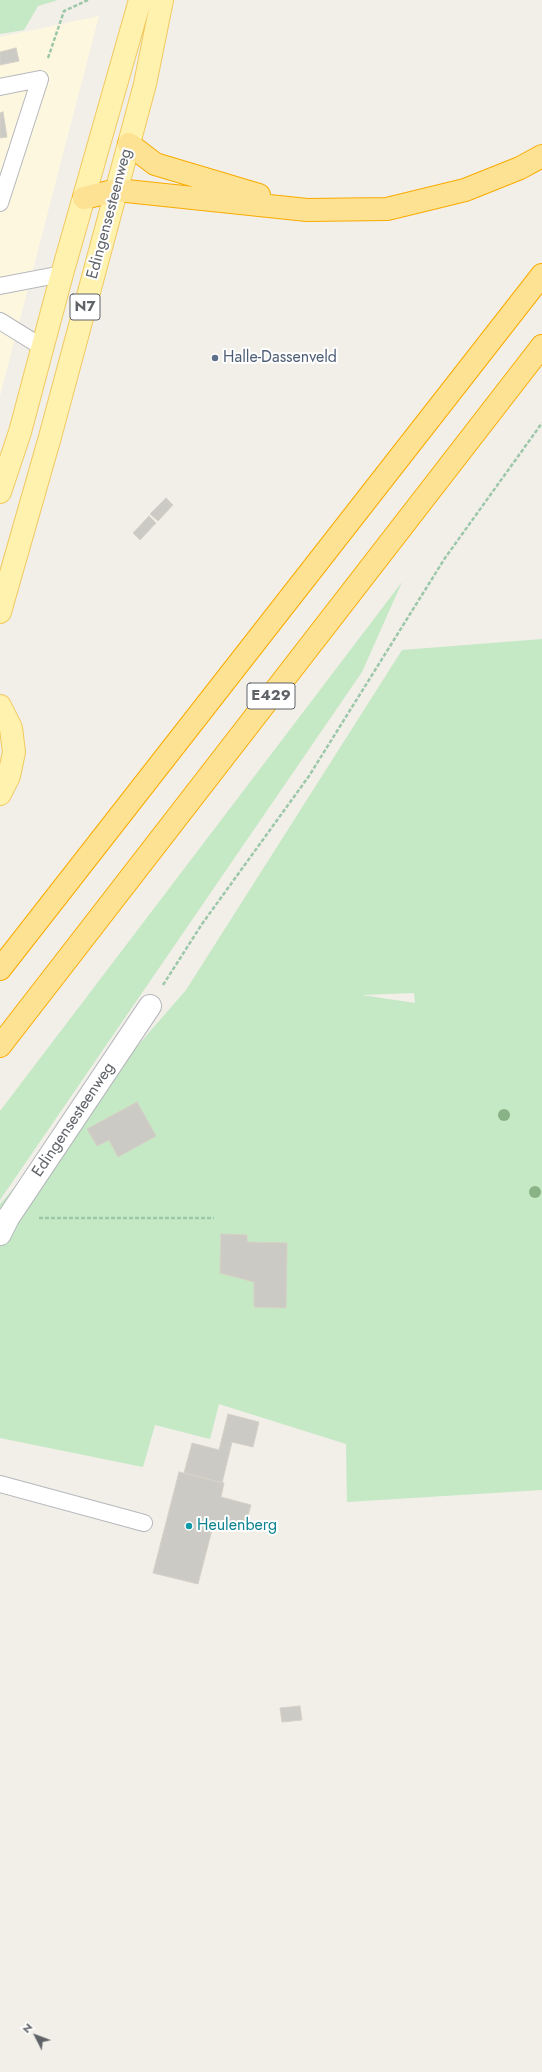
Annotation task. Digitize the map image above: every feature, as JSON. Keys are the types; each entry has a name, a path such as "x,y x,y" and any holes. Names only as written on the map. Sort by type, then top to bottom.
{"highway":[{"path":"129,144 155,164 308,210"},
{"path":"84,198 117,190 308,210 387,209 465,190 520,168 542,156"},
{"name":"E429","path":"0,970 542,275"},
{"name":"E429","path":"0,1046 542,346"}],"main road":[{"name":"Edingensesteenweg","path":"0,492 20,432 62,274 140,0"},
{"name":"Edingensesteenweg","path":"0,612 117,190 145,84 162,0"},
{"path":"0,706 10,728 14,752 10,776 0,794"}],"street":[{"name":"Edingensesteenweg","path":"4,1226 150,1006"}],"lane":[{"path":"0,86 40,79 0,203"},
{"path":"0,286 62,274"},
{"path":"0,321 42,347"},
{"path":"0,1484 144,1523"}],"path":[{"path":"40,79 64,11 88,0"},
{"path":"150,1006 202,924 309,776 445,558 542,424"},
{"path":"4,1226 214,1218"}],"shaded area":[{"path":"99,16 0,396 0,37"}],"green space":[{"path":"0,0 58,0 38,6 24,30 0,34"},
{"path":"402,582 362,672 0,1200 0,1111"},
{"path":"542,639 542,1490 347,1502 346,1444 219,1404 210,1439 155,1425 143,1467 0,1438 0,1204 186,990 402,650","holes":["414,993 415,1003 362,995"]}],"building":[{"path":"16,48 19,61 0,65 0,52"},
{"path":"3,112 7,137 0,138 0,113"},
{"path":"166,498 173,505 158,521 150,514"},
{"path":"149,516 156,523 140,540 133,533"},
{"path":"137,1102 156,1136 118,1157 109,1140 97,1146 87,1129"},
{"path":"221,1234 247,1235 247,1242 287,1243 286,1308 254,1307 254,1282 220,1273"},
{"path":"228,1414 259,1422 253,1447 232,1442 222,1483 184,1473 192,1443 219,1450"},
{"name":"Heulenberg","path":"179,1472 224,1483 221,1497 251,1505 244,1530 214,1522 198,1584 153,1573"},
{"path":"300,1706 302,1720 282,1722 280,1708"}],"place":[{"name":"Halle-Dassenveld","path":"215,358"},
{"name":"Heulenberg","path":"189,1526"}]}
